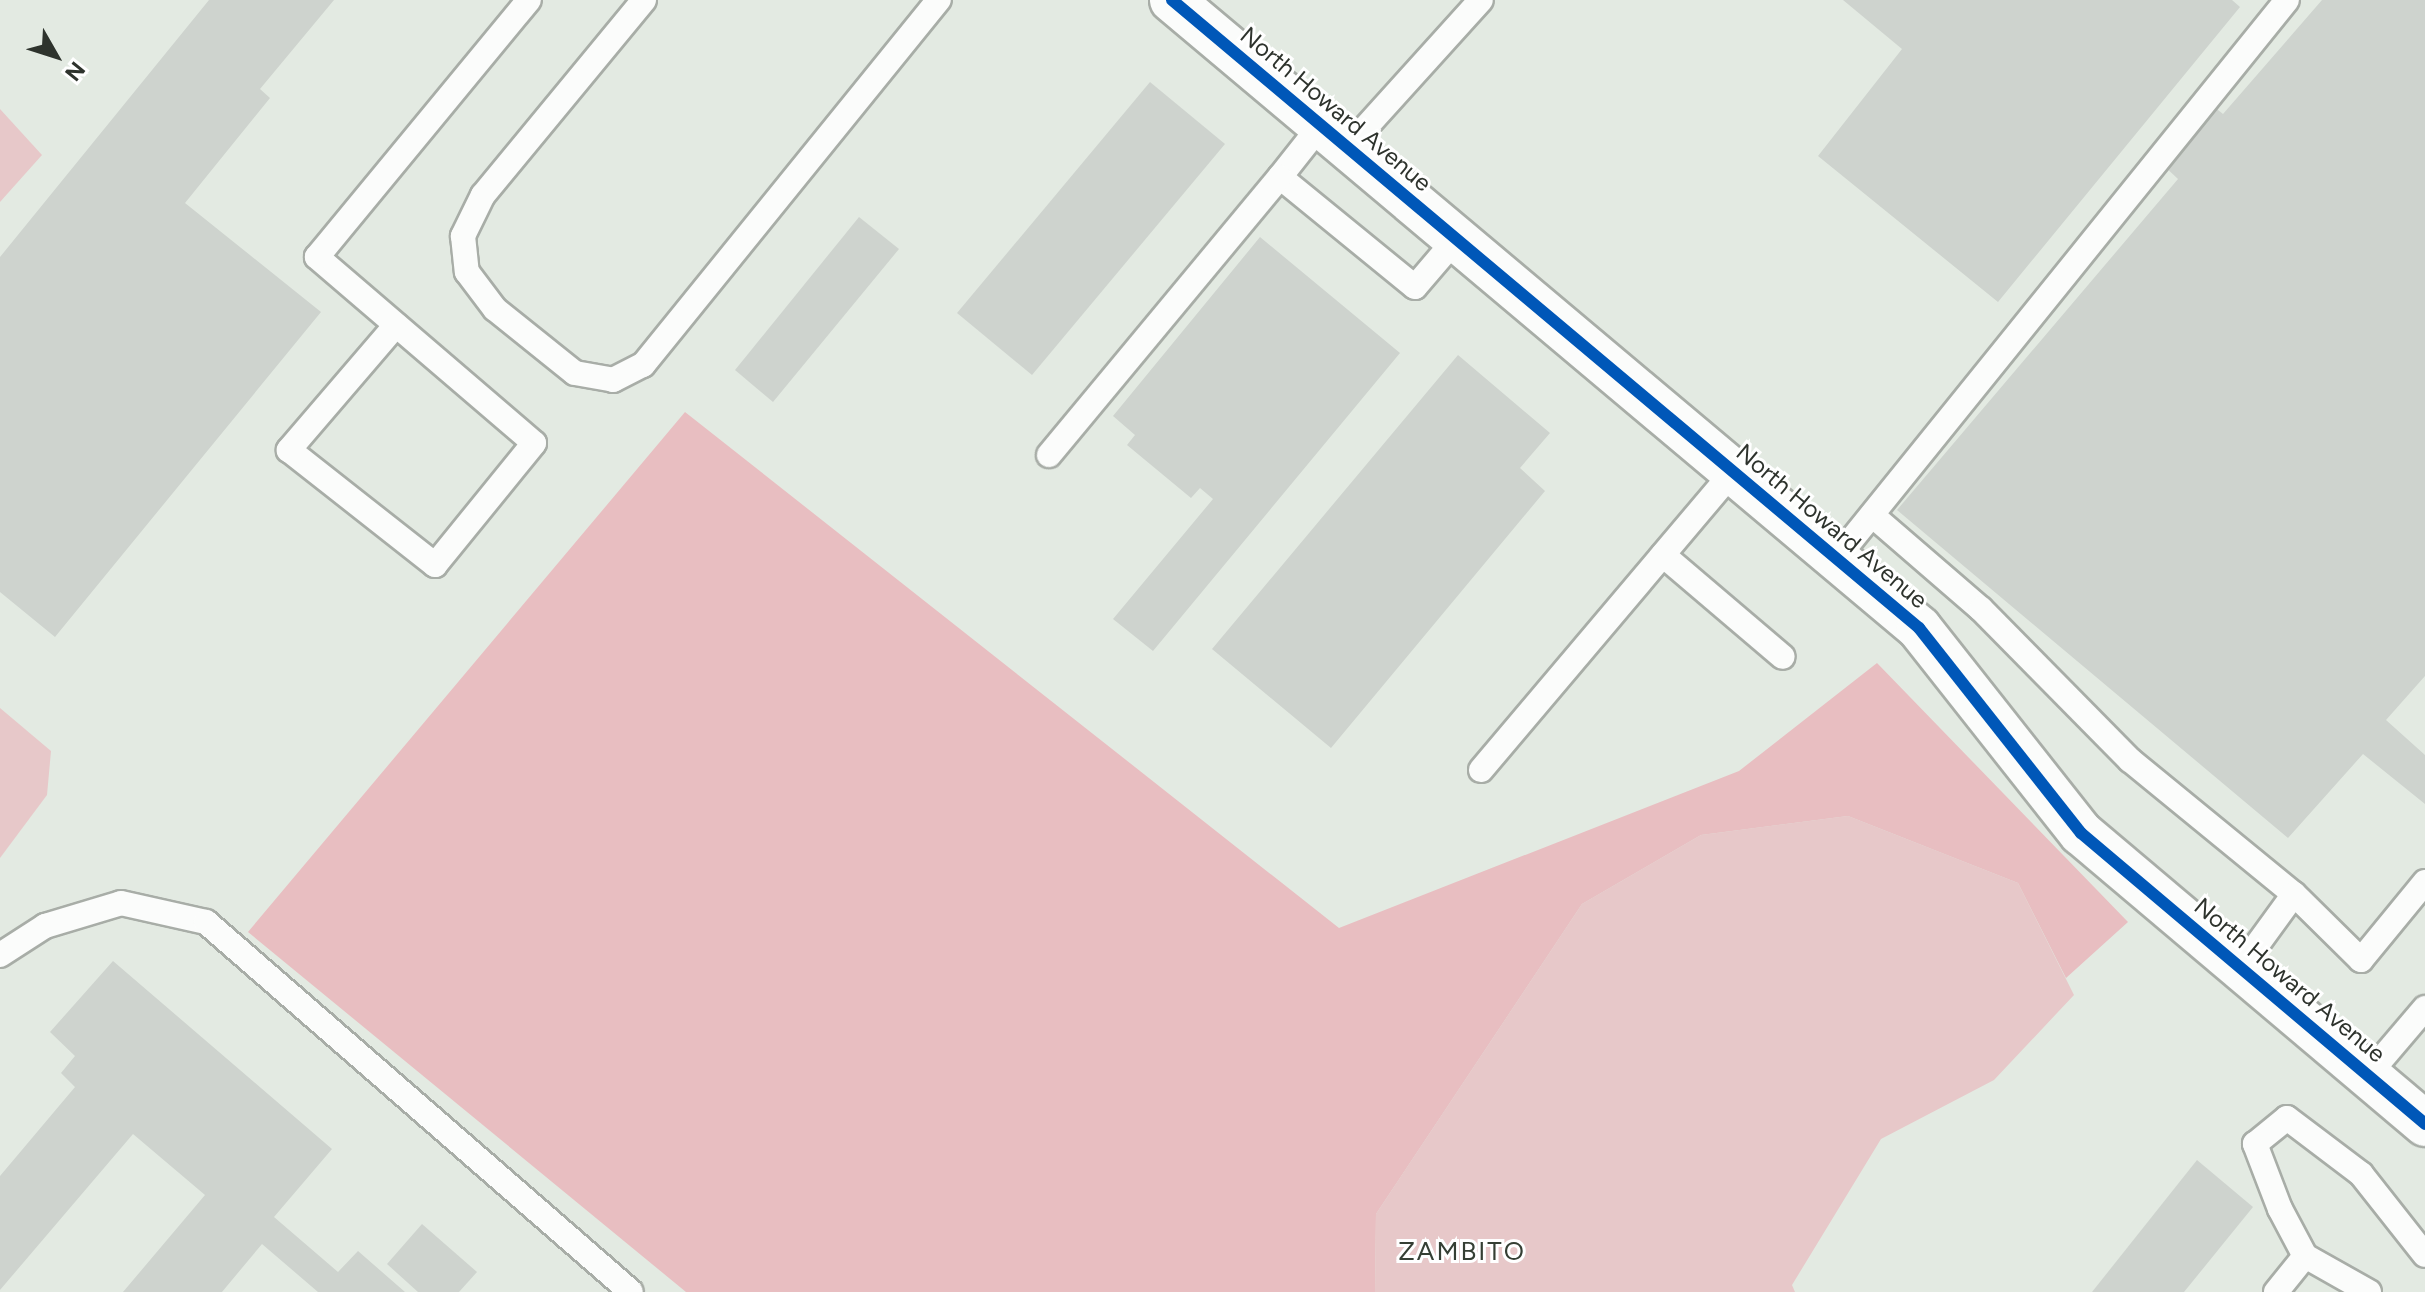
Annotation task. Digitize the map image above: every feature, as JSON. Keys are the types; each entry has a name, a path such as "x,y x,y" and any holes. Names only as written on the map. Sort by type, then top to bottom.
{"street":[{"name":"North Howard Avenue","path":"1172,0 1919,628 2081,833 2425,1124"}],"lane":[{"path":"396,325 289,450 435,565 534,443 317,257 529,0"},
{"path":"644,0 483,195 463,236 467,272 495,309 575,373 613,380 643,365 659,347 939,0"},
{"path":"1049,455 1280,177 1334,136 1481,0"},
{"path":"1836,559 2287,0"},
{"path":"1280,177 1415,287 1456,239"},
{"path":"1481,770 1733,472"},
{"path":"1872,515 1981,609 2130,760 2294,894 2361,960 2425,882"},
{"path":"1663,555 1783,657"},
{"path":"2241,967 2294,894"},
{"path":"0,955 45,926 121,903 206,922 631,1292"},
{"path":"2368,1075 2425,1008"},
{"path":"2369,1292 2305,1256 2255,1144 2287,1118 2361,1174 2425,1255"},
{"path":"2276,1292 2305,1256"}],"shaded area":[{"path":"0,109 42,155 0,202"},
{"path":"685,412 1339,928 1739,771 1877,663 2128,922 2066,978 2018,883 1848,816 1701,835 1582,904 1376,1214 1375,1292 686,1292 248,932"},
{"path":"0,708 51,751 47,795 0,858"},
{"path":"1848,816 2018,883 2074,995 1994,1080 1881,1139 1792,1285 1795,1292 1375,1292 1376,1214 1582,904 1701,835"}],"building":[{"path":"209,0 334,0 260,89 270,98 185,203 321,312 55,637 0,592 0,257"},
{"path":"1843,0 2232,0 2240,7 1998,302 1818,156 1902,49"},
{"path":"2322,0 2425,0 2425,676 2386,720 2425,755 2425,804 2363,754 2288,838 1897,510 2178,179 2161,163 2213,106 2223,114"},
{"path":"1150,82 1225,144 1032,375 957,313"},
{"path":"859,217 899,249 773,402 735,370"},
{"path":"1260,237 1400,353 1153,651 1113,619 1213,499 1200,488 1191,498 1127,445 1135,435 1113,416"},
{"path":"1458,355 1550,433 1520,468 1545,491 1331,748 1212,649"},
{"path":"113,961 332,1149 274,1217 338,1272 358,1251 405,1292 318,1292 262,1244 222,1292 123,1292 205,1195 133,1134 0,1290 0,1176 75,1087 61,1073 75,1056 50,1032"},
{"path":"2197,1160 2253,1207 2184,1292 2092,1292"},
{"path":"422,1224 477,1272 459,1292 418,1292 387,1264"}],"cycle path":[{"path":"1172,0 1919,628 2081,833 2425,1124"}],"district":[{"name":"ZAMBITO","path":"1462,1252"}]}
